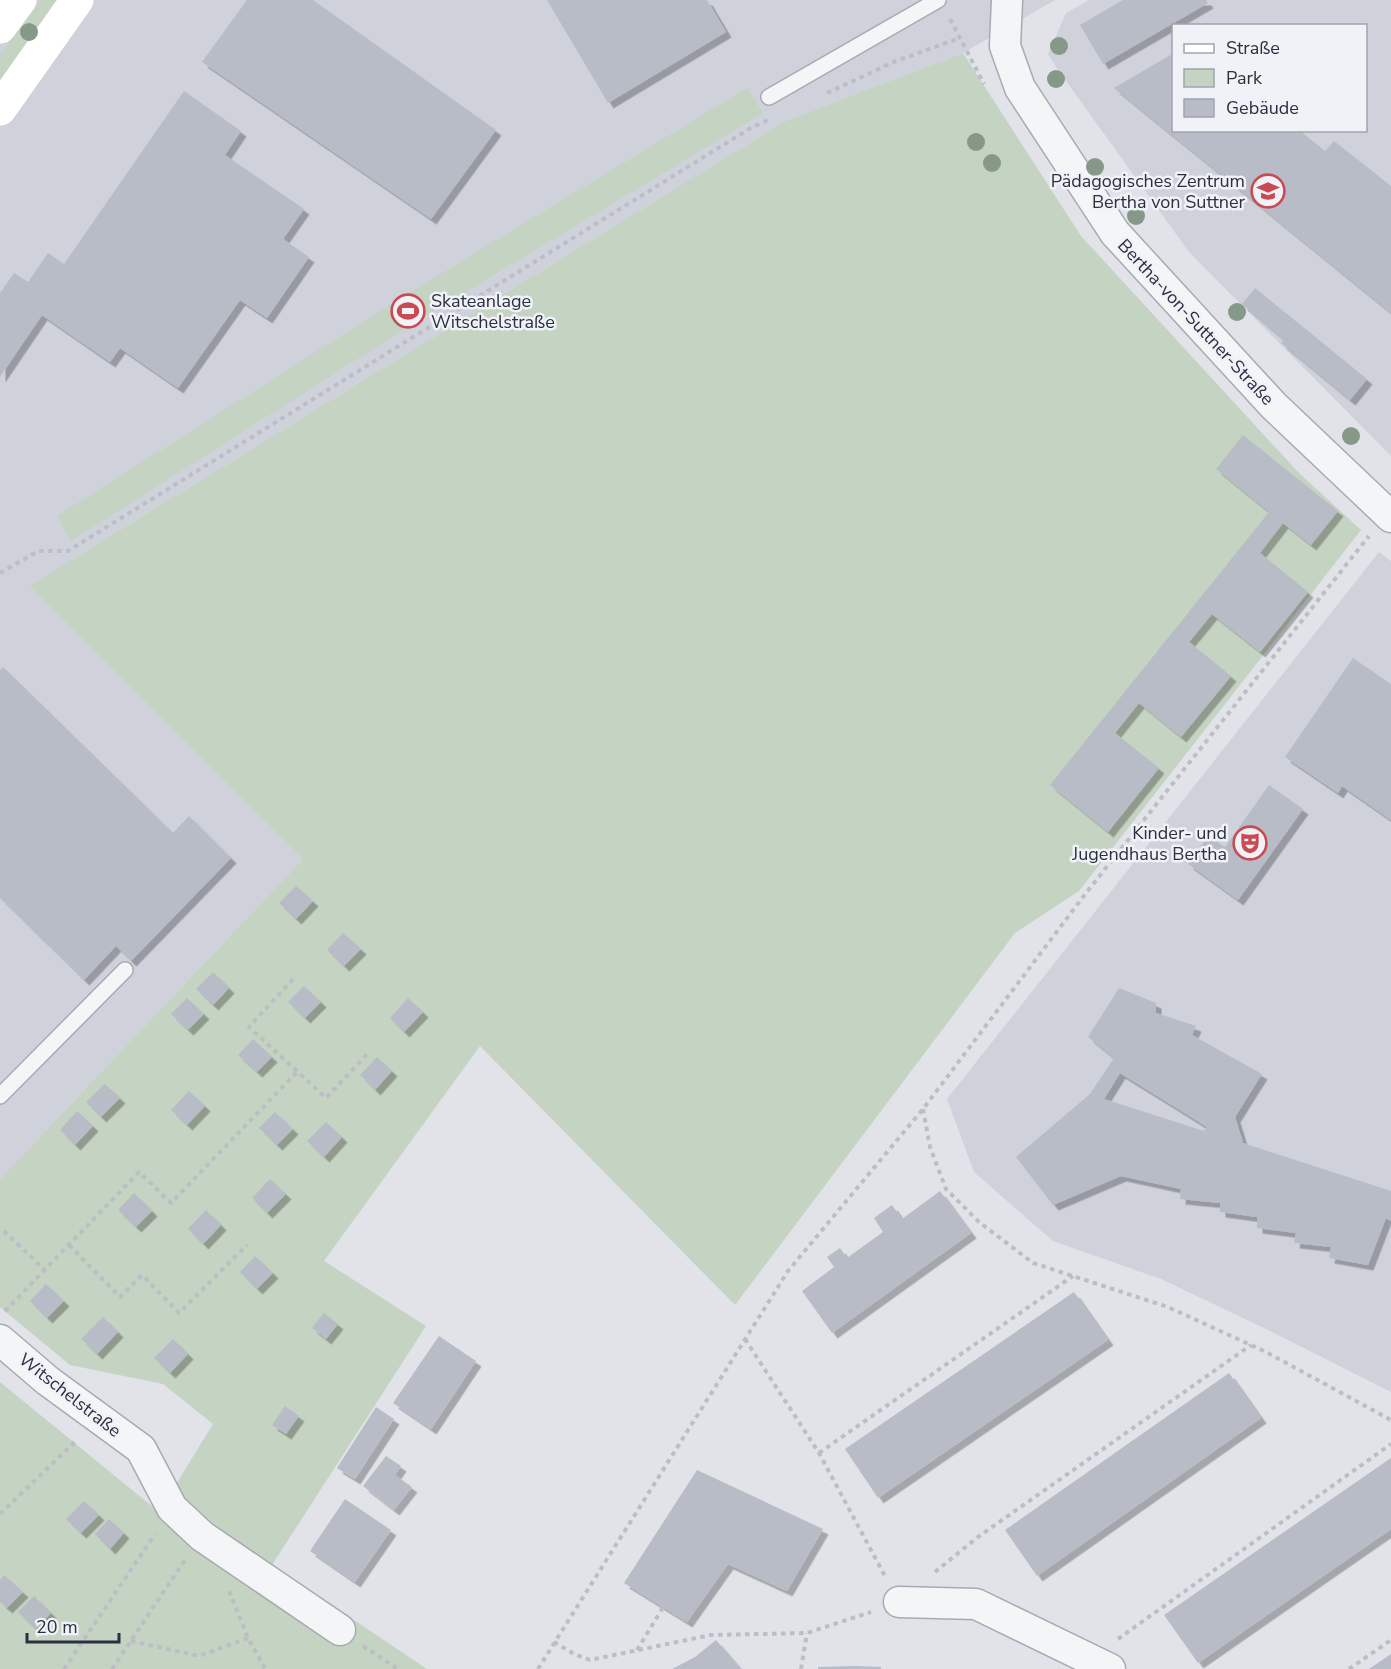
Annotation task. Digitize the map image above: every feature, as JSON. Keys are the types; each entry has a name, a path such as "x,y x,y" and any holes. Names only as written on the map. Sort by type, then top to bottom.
{"street":[{"path":"0,27 20,0"},
{"path":"0,109 76,0"},
{"name":"Bertha-von-Suttner-Straße","path":"1007,0 1005,46 1020,88 1115,233 1274,406 1389,516"},
{"name":"Witschelstraße","path":"0,1340 48,1381 141,1449 172,1508"},
{"path":"172,1508 202,1536 340,1630"},
{"path":"899,1602 976,1604 1100,1664"}],"lane":[{"path":"769,97 938,0"},
{"path":"0,1096 125,970"}],"path":[{"path":"822,95 896,61 960,38"},
{"path":"0,573 38,551 68,551 749,129 770,119"},
{"path":"538,1669 788,1271 923,1109 1086,893 1389,516"},
{"path":"293,979 249,1027 297,1072 326,1098 370,1051"},
{"path":"0,1317 139,1172 171,1203 297,1072"},
{"path":"923,1109 930,1147 946,1189 979,1222 1033,1263 1168,1307 1251,1345 1391,1420"},
{"path":"4,1231 45,1270"},
{"path":"69,1245 120,1297 142,1275 179,1313 247,1245"},
{"path":"819,1453 1073,1276"},
{"path":"745,1339 819,1453 899,1602"},
{"path":"554,1642 590,1660 711,1635 807,1633 899,1602 978,1537 1251,1345"},
{"path":"0,1514 100,1419"},
{"path":"1100,1664 1391,1444"},
{"path":"64,1669 172,1508"},
{"path":"112,1669 202,1536"},
{"path":"225,1583 248,1638 265,1669"},
{"path":"637,1651 662,1609 658,1598"},
{"path":"340,1630 398,1669"},
{"path":"801,1669 807,1633"},
{"path":"131,1641 199,1656 248,1638"},
{"path":"1349,1669 1391,1640"}],"shaded area":[{"path":"0,0 1055,0 963,53 785,121 29,586 303,859 0,1179"},
{"name":"Pädagogisches Zentrum Bertha von Suttner","path":"1089,0 1391,0 1391,456 1189,252 1048,54 1066,13"},
{"path":"1379,552 1391,561 1391,1392 1161,1279 1053,1241 974,1172 947,1099"}],"green space":[{"path":"40,0 60,0 0,85 0,55"},
{"path":"963,53 1081,236 1299,473 1361,530 1079,891 1015,933 735,1305 480,1046 324,1261 426,1326 272,1565 427,1669 0,1669 0,1382 159,1512 213,1424 163,1384 70,1365 0,1307 0,1179 303,859 29,586 785,121"},
{"name":"Skateanlage Witschelstraße","path":"747,88 763,113 414,323 71,541 57,516 401,298"}],"building":[{"path":"247,0 313,0 496,130 431,219 202,62"},
{"path":"547,0 707,0 726,32 608,103"},
{"path":"1123,0 1206,0 1208,3 1103,64 1080,25"},
{"path":"1172,54 1172,132 1301,132 1325,151 1334,141 1391,186 1391,313 1114,88"},
{"path":"184,91 241,131 225,155 304,209 283,239 309,257 267,318 240,300 178,388 120,348 110,362 42,315 0,377 0,293 14,273 28,282 48,253 64,264"},
{"path":"1255,288 1367,379 1350,400 1281,343 1284,340 1242,304"},
{"path":"1243,435 1338,511 1311,545 1283,523 1260,553 1308,592 1260,652 1212,614 1189,642 1231,676 1181,737 1139,703 1115,733 1159,768 1108,832 1050,785 1269,512 1216,469"},
{"path":"1353,658 1391,684 1391,820 1342,786 1338,793 1285,757"},
{"path":"3,667 173,833 189,816 231,858 131,961 116,946 84,980 0,898 0,670"},
{"path":"1269,785 1303,809 1238,900 1188,864 1208,836 1225,847"},
{"path":"296,886 313,901 296,919 279,903"},
{"path":"343,933 361,949 344,966 327,950"},
{"path":"213,972 229,988 213,1005 196,989"},
{"path":"304,986 321,1002 305,1018 288,1002"},
{"path":"1119,988 1156,1003 1156,1013 1196,1026 1192,1035 1262,1074 1235,1117 1243,1143 1391,1191 1391,1221 1386,1218 1368,1265 1329,1258 1331,1247 1294,1243 1296,1233 1257,1228 1257,1217 1220,1212 1220,1203 1180,1199 1181,1189 1121,1176 1053,1205 1016,1157 1090,1094 1114,1058 1088,1037","holes":["1120,1073 1207,1127 1204,1131 1104,1099"]},
{"path":"187,998 204,1014 188,1030 171,1014"},
{"path":"408,998 423,1012 404,1032 390,1018"},
{"path":"253,1039 272,1057 257,1072 238,1055"},
{"path":"377,1057 392,1071 375,1090 360,1075"},
{"path":"105,1084 120,1098 101,1117 86,1102"},
{"path":"189,1091 205,1106 187,1125 171,1110"},
{"path":"77,1111 93,1126 75,1145 60,1130"},
{"path":"275,1112 293,1129 277,1145 259,1128"},
{"path":"326,1122 342,1137 324,1157 307,1141"},
{"path":"270,1179 286,1194 267,1213 252,1198"},
{"path":"940,1191 971,1233 832,1333 802,1291 834,1267 827,1257 840,1248 847,1258 883,1232 874,1218 892,1205 902,1219"},
{"path":"134,1193 152,1211 136,1227 118,1210"},
{"path":"206,1210 221,1225 203,1244 188,1229"},
{"path":"255,1256 273,1273 257,1289 240,1272"},
{"path":"46,1284 64,1301 47,1318 30,1301"},
{"path":"1074,1292 1108,1340 878,1498 845,1449"},
{"path":"324,1313 338,1324 326,1339 312,1328"},
{"path":"103,1317 118,1332 97,1354 81,1339"},
{"path":"439,1336 476,1361 431,1429 393,1403"},
{"path":"173,1339 188,1354 170,1373 154,1358"},
{"path":"1229,1373 1261,1418 1037,1576 1005,1530"},
{"path":"285,1406 299,1416 286,1434 272,1425"},
{"path":"376,1407 394,1419 355,1479 337,1468"},
{"path":"386,1456 401,1466 395,1475 412,1487 394,1510 363,1486"},
{"path":"1391,1458 1391,1529 1198,1663 1164,1615"},
{"path":"697,1470 823,1529 787,1591 728,1564 687,1622 624,1583"},
{"path":"345,1499 391,1530 355,1582 310,1551"},
{"path":"84,1501 99,1515 81,1533 66,1519"},
{"path":"109,1519 124,1533 110,1549 95,1534"},
{"path":"4,1575 23,1592 7,1608 0,1602 0,1580"},
{"path":"34,1596 51,1613 36,1629 18,1612"},
{"path":"716,1640 741,1669 672,1669 695,1657"},
{"path":"1391,1654 1391,1669 1369,1669"},
{"path":"818,1667 881,1667 881,1669 818,1669"}],"place":[{"name":"Pädagogisches Zentrum Bertha von Suttner","path":"1268,191"},
{"name":"Skateanlage Witschelstraße","path":"408,311"},
{"name":"Kinder- und Jugendhaus Bertha","path":"1250,843"}]}
